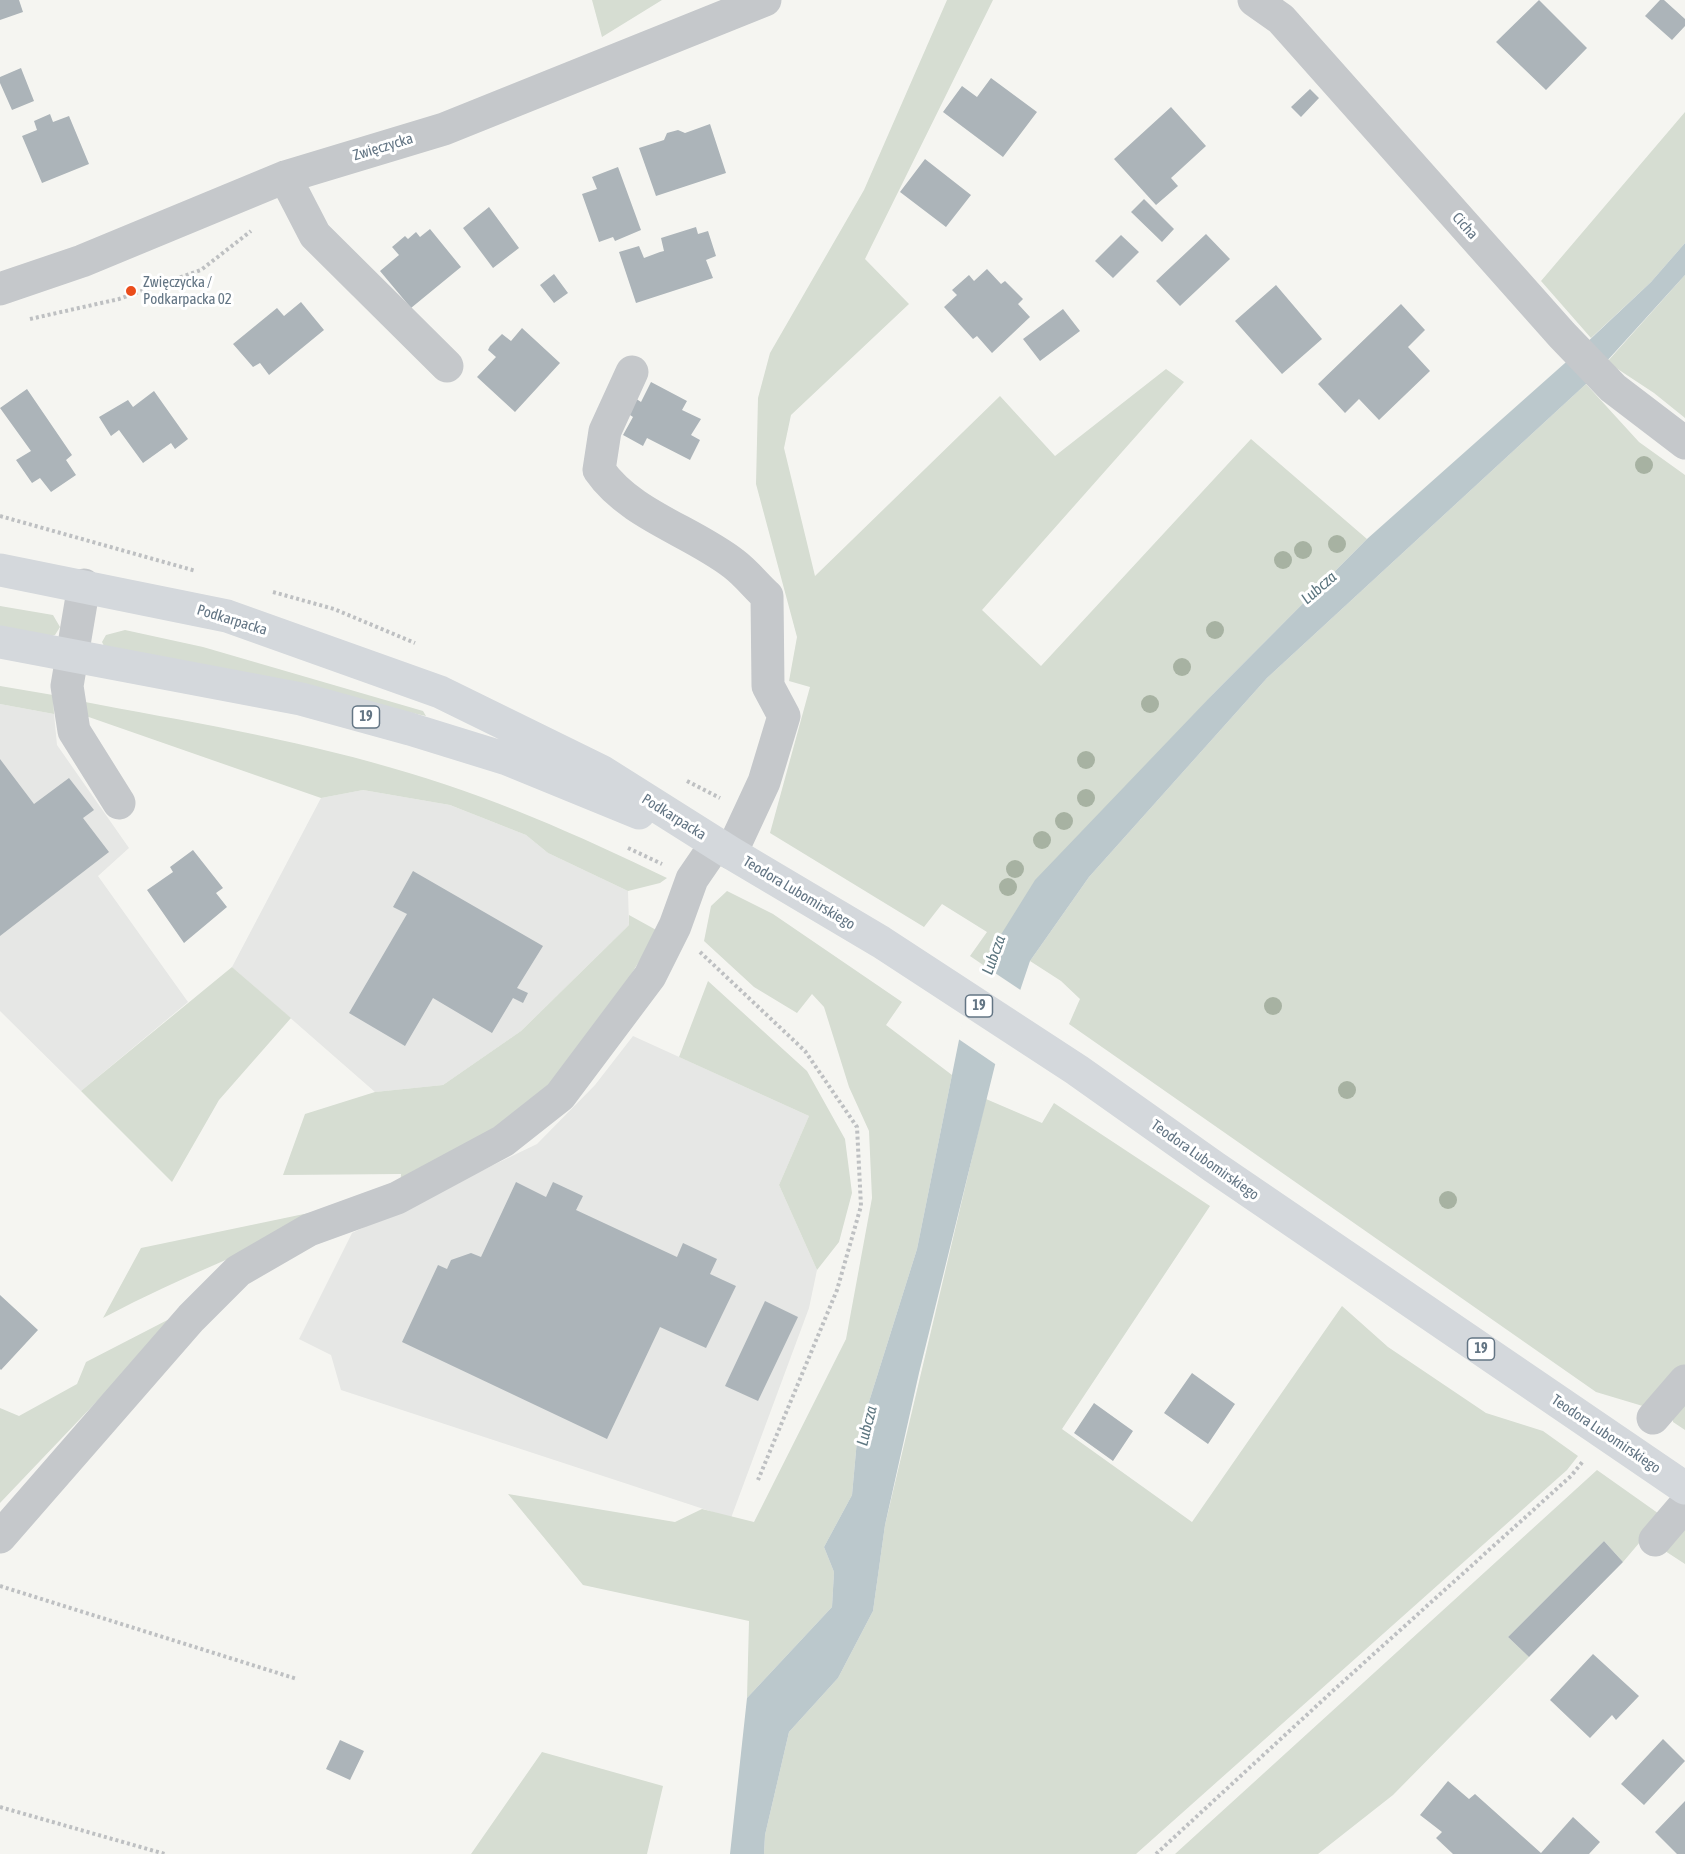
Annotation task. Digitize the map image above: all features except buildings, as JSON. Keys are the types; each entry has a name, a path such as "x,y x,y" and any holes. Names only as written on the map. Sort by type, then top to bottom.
{"highway":[{"name":"Podkarpacka","path":"0,570 84,585 227,616 440,692 601,771 723,848"},
{"name":"Podkarpacka","path":"0,642 301,699 410,729 507,759 723,848"},
{"name":"Teodora Lubomirskiego","path":"723,848 881,942 1077,1070 1685,1488"}],"street":[{"name":"Zwięczycka","path":"0,289 82,261 285,177 444,129 765,0"},
{"name":"Cicha","path":"1254,0 1281,19 1562,335 1613,388 1685,443"},
{"path":"285,177 315,234 447,366"},
{"path":"0,1537 190,1318 238,1271 309,1230 397,1198 503,1142 560,1096 650,976 675,926 692,879 723,848 764,782 784,716 768,686 767,596 734,564 628,499 608,484 599,470 605,431 632,372"},
{"path":"84,585 67,686 74,731 119,803"},
{"path":"1653,1418 1685,1381"},
{"path":"1655,1540 1685,1505"}],"path":[{"path":"23,320 119,299 201,270 255,228"},
{"path":"620,844 692,879"},
{"path":"675,926 805,1051 857,1127 861,1206 837,1290 758,1480"},
{"path":"1156,1854 1344,1680 1571,1476 1589,1454"},
{"path":"0,1586 297,1679"},
{"path":"0,1807 165,1854"}],"shaded area":[{"path":"592,0 662,0 602,37"},
{"path":"947,0 993,0 865,259 909,304 791,415 784,448 815,576 1000,396 1055,456 1166,369 1184,382 982,610 1041,666 1251,439 1367,539 1214,693 992,949 986,967 970,956 987,932 942,904 924,927 770,833 810,687 789,681 797,637 756,484 758,398 770,353 864,190"},
{"path":"1685,112 1685,243 1651,282 1591,338 1541,281"},
{"path":"1685,275 1685,418 1654,393 1607,362"},
{"path":"1586,384 1639,442 1685,475 1685,1368 1646,1407 1596,1392 1069,1024 1080,999 1061,981 1030,961 1089,877 1267,678"},
{"path":"0,606 53,615 60,627 55,635 48,637 0,629"},
{"path":"125,630 203,647 423,711 426,716 104,646 102,642 106,635"},
{"path":"0,686 53,695 54,714 0,704"},
{"path":"80,701 276,739 354,757 428,779 532,817 667,878 660,883 628,891 548,853 526,835 450,805 363,790 321,798 83,715"},
{"path":"0,704 54,714 57,745 129,848 98,876 188,1002 81,1091 0,1011"},
{"path":"363,790 450,805 526,835 548,853 628,891 629,925 521,1031 443,1085 375,1092 232,967 321,798"},
{"path":"727,891 773,914 902,1002 886,1025 952,1075 917,1249 857,1440 852,1495 824,1547 834,1572 832,1607 747,1698 749,1621 583,1585 508,1494 675,1522 702,1509 754,1522 846,1339 872,1198 869,1131 849,1087 824,1007 812,994 797,1013 754,987 704,941 711,906"},
{"path":"629,915 658,931 578,1060 515,1118 400,1189 401,1174 283,1175 305,1114 375,1092 443,1085 521,1031 629,925"},
{"path":"232,967 291,1018 219,1100 172,1182 81,1091"},
{"path":"708,981 807,1071 845,1139 852,1193 839,1242 817,1270 779,1185 809,1116 679,1057"},
{"path":"633,1036 809,1116 779,1185 817,1270 809,1308 731,1518 341,1390 331,1355 299,1339 352,1233 537,1144 595,1085"},
{"path":"986,1099 1042,1123 1054,1103 1210,1206 1062,1429 1192,1522 1342,1306 1388,1347 1486,1413 1543,1431 1578,1456 1567,1470 1136,1854 764,1854 765,1835 789,1732 838,1678 873,1611 885,1525"},
{"path":"352,1204 164,1288 103,1318 141,1248"},
{"path":"181,1313 0,1503 0,1408 19,1416 77,1384 86,1362"},
{"path":"1685,1397 1685,1430 1673,1422 1672,1409"},
{"path":"1597,1470 1662,1516 1623,1562 1604,1541 1508,1637 1529,1657 1393,1795 1318,1854 1175,1854"},
{"path":"1685,1527 1685,1564 1662,1549"},
{"path":"542,1752 663,1786 647,1854 471,1854"}],"water":[{"name":"Lubcza","path":"1685,243 1685,275 1586,384 1267,678 1089,877 1030,961 995,1065 919,1373 885,1525 873,1611 838,1678 789,1732 765,1835 764,1854 730,1854 747,1698 832,1607 834,1572 824,1547 852,1495 857,1440 917,1249 959,1040 992,949 1035,880 1214,693 1367,539 1565,363 1651,282"}],"pier":[{"path":"983,965 1022,991 998,1066 957,1038"}],"place":[{"name":"Zwięczycka / Podkarpacka 02","path":"131,291"}]}
